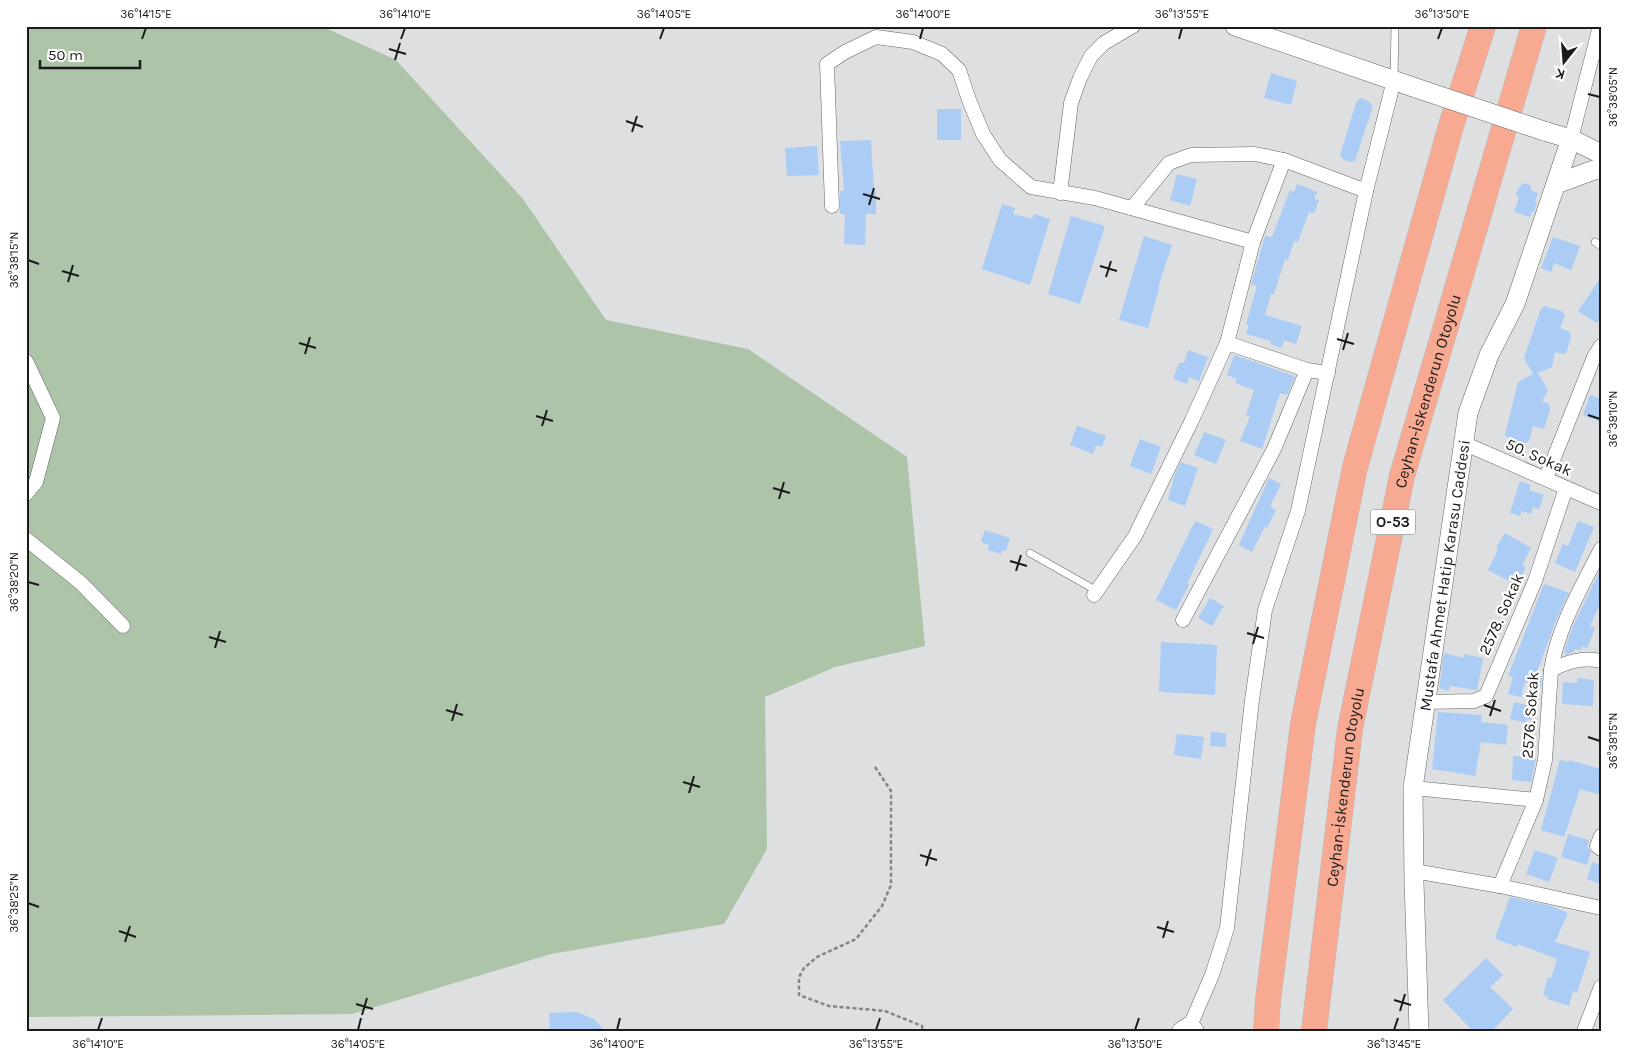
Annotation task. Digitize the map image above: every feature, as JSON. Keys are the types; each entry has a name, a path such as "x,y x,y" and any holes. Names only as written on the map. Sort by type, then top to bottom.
{"highway":[{"name":"O-53","path":"1266,1031 1268,1000 1303,724 1356,467 1451,126 1483,26"},
{"name":"Ceyhan-İskenderun Otoyolu","path":"1314,1031 1350,729 1402,476 1534,26"}],"street":[{"path":"1060,193 1071,103 1080,78 1091,56 1104,43 1133,26"},
{"path":"1235,26 1571,139 1601,154"},
{"path":"1571,139 1600,26"},
{"path":"832,206 827,64 845,52 876,37 913,42 942,54 959,70 968,100 983,134 1000,160 1031,186 1060,193 1095,198 1253,242"},
{"path":"1189,1029 1212,975 1227,928 1252,700 1265,610 1298,511 1366,191 1394,80"},
{"name":"Mustafa Ahmet Hatip Karasu Caddesi","path":"1419,1031 1413,788 1468,413 1489,355 1515,304 1571,139"},
{"path":"1132,208 1169,163 1191,155 1255,154 1284,160 1366,191"},
{"path":"1096,592 1135,536 1192,420 1227,343 1253,242 1284,160"},
{"path":"1556,184 1594,170 1601,170"},
{"path":"1227,343 1307,370 1328,373"},
{"path":"1546,478 1590,366 1601,346"},
{"path":"26,361 53,418 36,482 26,494"},
{"path":"1183,620 1274,449 1307,370"},
{"name":"50. Sokak","path":"1463,443 1601,503"},
{"name":"2578. Sokak","path":"1426,702 1474,701 1486,696 1535,580 1566,488"},
{"path":"26,539 81,584 122,626"},
{"name":"2576. Sokak","path":"1500,886 1536,800 1545,760 1553,655 1564,625 1601,549"},
{"path":"1551,670 1568,661 1591,659 1601,661"},
{"path":"1413,788 1536,800"},
{"path":"1601,836 1597,846 1601,850"},
{"path":"1414,871 1500,886 1601,908"},
{"path":"1584,1031 1601,987"}],"lane":[{"path":"1394,80 1395,26"},
{"path":"1030,553 1096,592"}],"path":[{"path":"876,767 891,792 892,885 882,906 856,939 817,957 804,968 799,977 799,995 829,1006 885,1012 922,1026 923,1031"}],"green space":[{"path":"26,26 321,26 396,60 523,199 606,320 748,349 907,457 925,646 835,667 765,697 767,849 724,924 551,954 352,1014 26,1017"}],"building":[{"path":"1271,73 1297,81 1291,105 1264,98"},
{"path":"1360,98 1367,100 1373,106 1355,161 1350,162 1344,160 1340,155 1356,103"},
{"path":"937,109 961,109 961,140 937,140"},
{"path":"871,140 874,191 876,191 876,214 866,214 865,245 844,244 845,214 840,214 840,191 844,191 840,141"},
{"path":"817,146 819,175 787,176 785,148"},
{"path":"1177,174 1197,179 1190,206 1170,200"},
{"path":"1524,183 1530,185 1532,191 1538,193 1534,212 1532,211 1530,217 1514,212 1519,198 1516,194 1519,187"},
{"path":"1297,184 1317,192 1314,199 1319,200 1314,213 1309,212 1298,242 1294,241 1288,260 1285,259 1265,315 1302,326 1296,344 1284,340 1282,348 1270,344 1271,341 1246,334 1249,325 1246,324 1257,286 1251,284 1265,236 1272,237 1290,190 1294,192"},
{"path":"1002,204 1015,208 1013,214 1032,219 1034,214 1050,219 1030,285 982,269"},
{"path":"1071,216 1105,226 1080,304 1048,294"},
{"path":"1144,236 1172,245 1158,288 1148,328 1119,320"},
{"path":"1553,237 1580,246 1571,270 1554,263 1551,272 1541,268"},
{"path":"1601,277 1601,318 1597,323 1578,311"},
{"path":"1544,306 1562,311 1565,315 1560,328 1570,332 1571,337 1567,351 1564,354 1555,352 1552,367 1538,373 1548,390 1542,401 1549,404 1550,410 1544,429 1533,426 1529,441 1524,444 1505,435 1518,382 1533,374 1524,358 1540,311"},
{"path":"1188,350 1208,357 1199,381 1189,377 1187,384 1173,379 1179,363 1184,363"},
{"path":"1234,355 1295,376 1287,395 1280,393 1262,449 1240,441 1250,416 1246,415 1254,390 1235,383 1237,379 1227,375"},
{"path":"1590,395 1601,399 1601,422 1583,415"},
{"path":"1077,426 1106,436 1102,447 1096,445 1093,454 1070,445"},
{"path":"1204,432 1226,440 1216,464 1194,455"},
{"path":"1140,439 1161,447 1151,474 1130,466"},
{"path":"1181,462 1198,468 1185,506 1168,500 1175,474"},
{"path":"1269,478 1281,484 1270,507 1276,510 1267,528 1265,526 1252,552 1239,545"},
{"path":"1520,481 1531,485 1529,490 1544,495 1539,509 1533,507 1531,514 1522,511 1520,516 1510,513"},
{"path":"1195,521 1213,529 1176,610 1156,600"},
{"path":"1578,521 1594,527 1575,572 1555,563 1563,544 1568,546"},
{"path":"985,530 1010,538 1006,551 1002,550 1001,554 988,550 989,545 981,542"},
{"path":"1505,533 1531,548 1522,565 1526,567 1517,585 1488,570 1498,549 1496,548"},
{"path":"1601,568 1601,602 1590,626 1595,628 1587,648 1582,646 1580,651 1575,649 1573,652 1565,655 1565,648 1573,626"},
{"path":"1544,584 1569,593 1556,620 1536,675 1542,677 1541,687 1525,682 1521,697 1508,694 1513,677 1508,676"},
{"path":"1210,598 1224,606 1212,626 1198,618"},
{"path":"1161,642 1217,645 1215,695 1159,692"},
{"path":"1444,653 1463,658 1464,654 1483,658 1477,690 1450,686 1449,691 1439,688"},
{"path":"1578,678 1594,680 1593,706 1562,704 1563,682 1577,683"},
{"path":"1514,702 1534,707 1531,720 1527,719 1526,723 1510,719"},
{"path":"1438,712 1482,715 1481,722 1508,725 1506,745 1481,742 1475,776 1432,769"},
{"path":"1211,732 1226,733 1226,747 1210,746"},
{"path":"1177,734 1204,737 1201,759 1174,755"},
{"path":"1513,756 1536,757 1531,782 1512,780"},
{"path":"1560,760 1569,762 1569,760 1601,769 1601,795 1580,789 1564,837 1541,830"},
{"path":"1568,834 1589,840 1587,847 1591,852 1587,865 1561,857"},
{"path":"1535,850 1558,858 1549,882 1526,874"},
{"path":"1592,862 1601,865 1601,884 1587,879"},
{"path":"1510,897 1551,906 1568,913 1555,942 1590,952 1577,993 1573,991 1569,1006 1547,999 1548,996 1543,995 1548,977 1551,978 1557,959 1518,944 1517,947 1496,939"},
{"path":"1486,958 1503,975 1490,987 1513,1009 1492,1031 1473,1031 1443,1000"},
{"path":"577,1012 594,1019 605,1031 550,1031 549,1013"}]}
